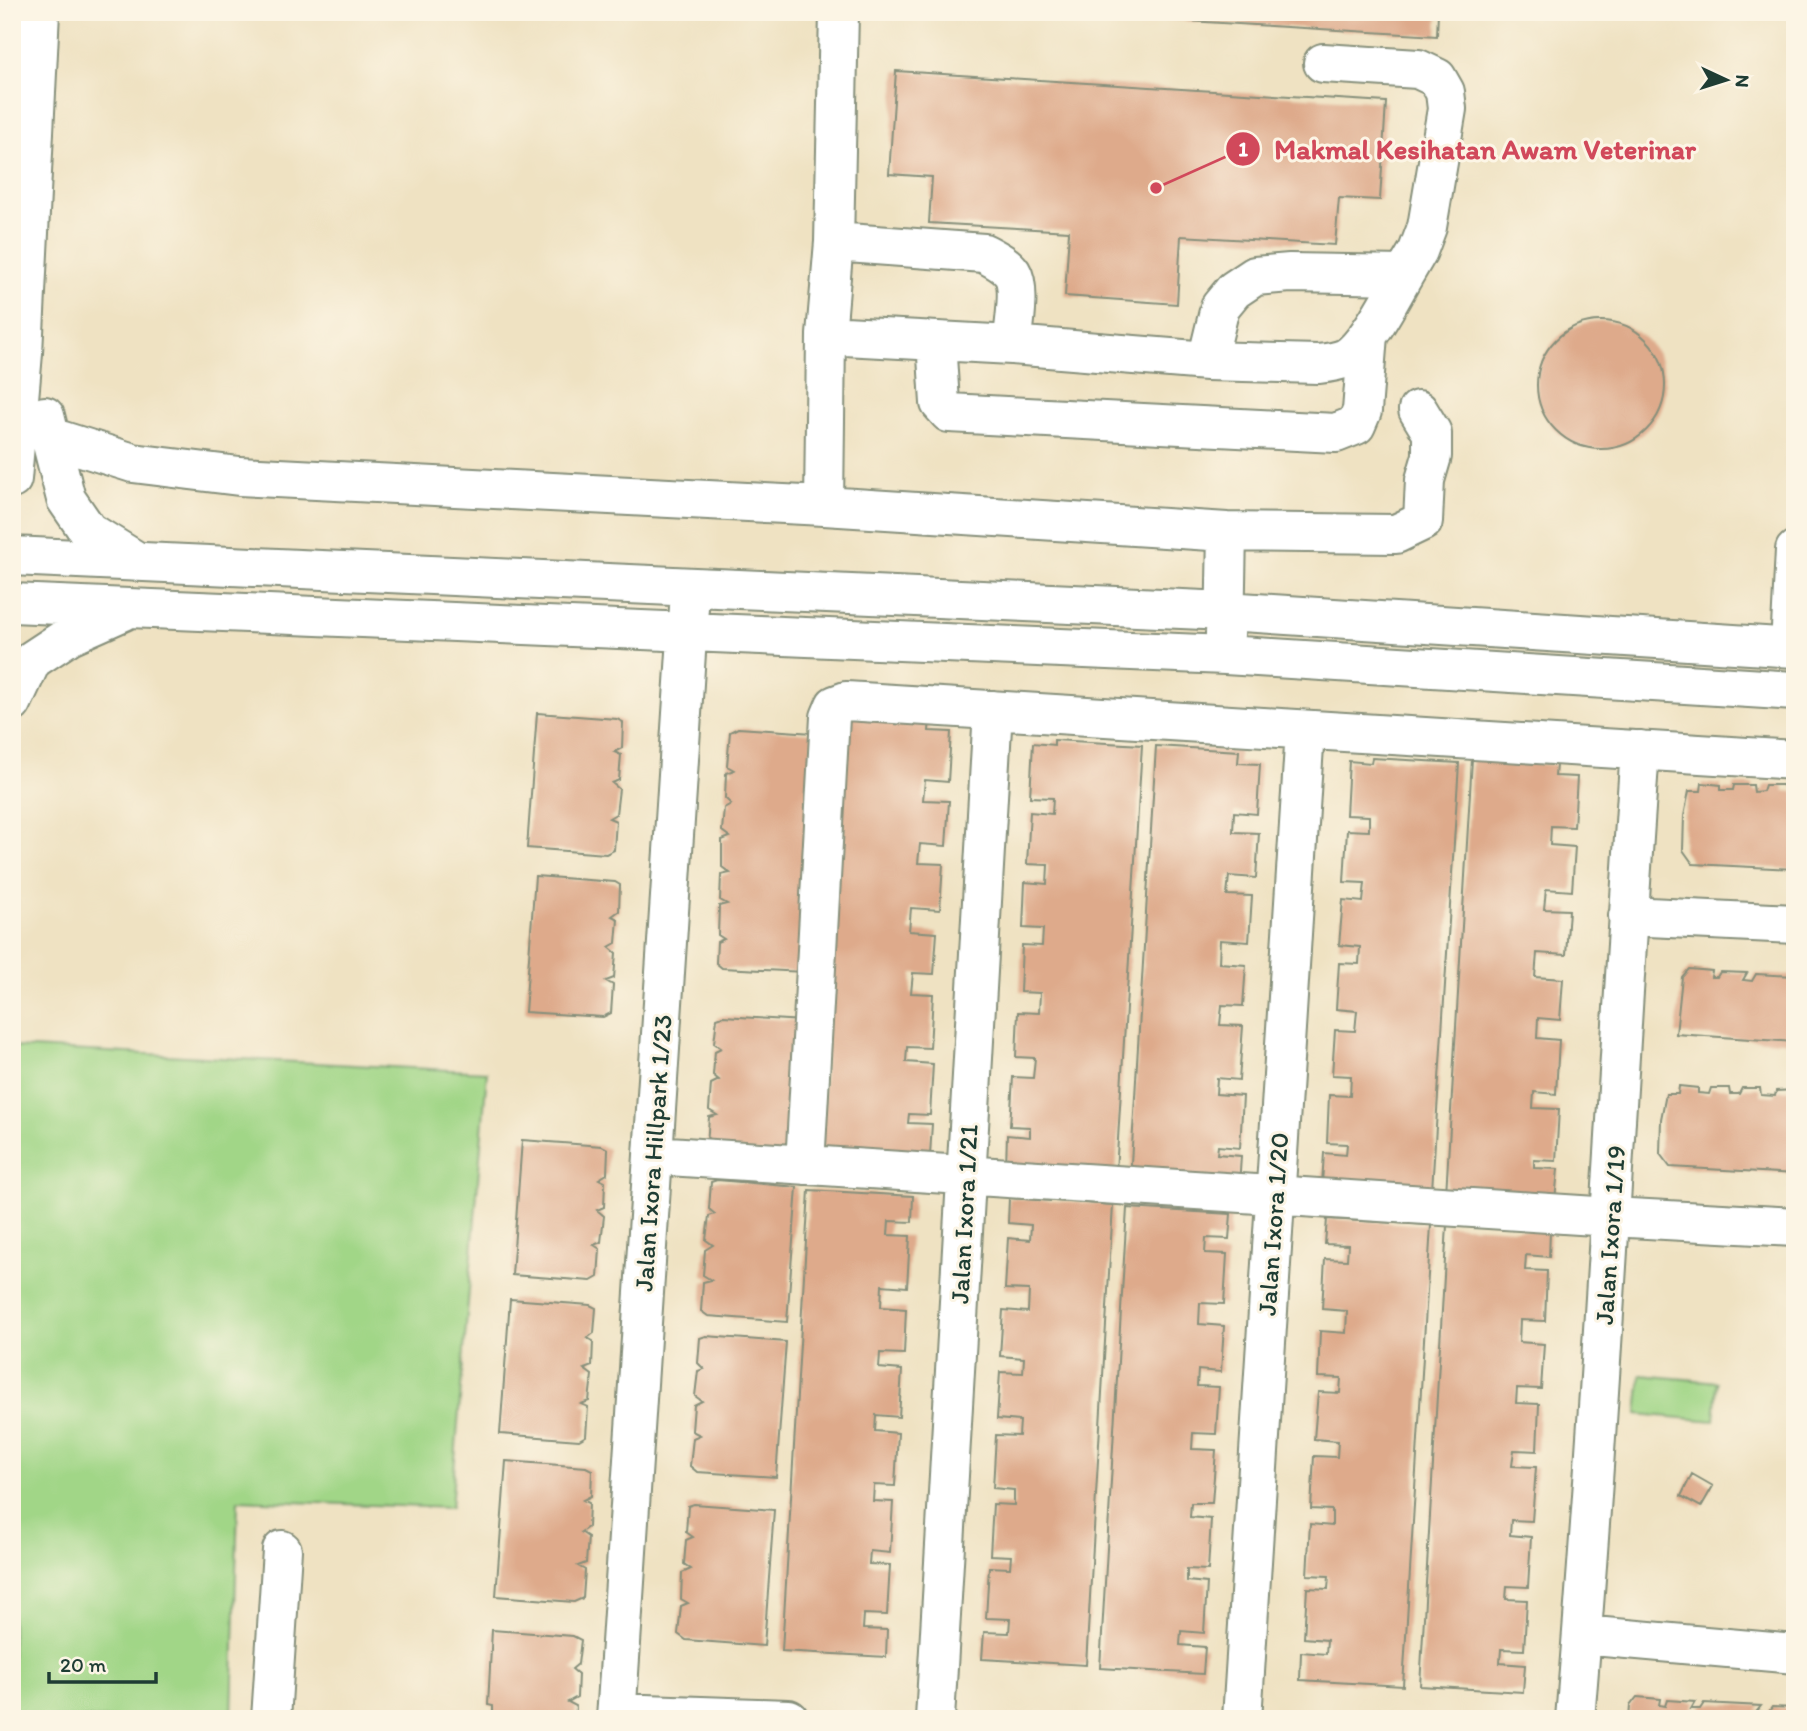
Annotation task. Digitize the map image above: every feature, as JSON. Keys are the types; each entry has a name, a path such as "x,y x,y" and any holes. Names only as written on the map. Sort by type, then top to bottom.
{"street":[{"path":"12,479 40,12"},
{"path":"824,506 826,335 834,242 839,12"},
{"path":"826,335 1012,345 1207,361 1318,364 1348,357 1368,335 1418,251 1427,227 1447,109 1446,92 1437,78 1419,69 1323,63"},
{"path":"834,242 984,253 998,261 1013,274 1017,295 1012,345"},
{"path":"1207,361 1220,307 1234,290 1255,276 1290,273 1404,275"},
{"path":"21,323 66,499 88,531 135,561"},
{"path":"936,341 940,403 949,413 1336,433 1356,425 1362,411 1368,335"},
{"path":"50,437 133,463 239,475 824,506 1227,532 1396,534 1423,521 1425,480 1432,456 1432,433 1418,410"},
{"path":"1225,655 1227,532"},
{"path":"12,556 1226,611 1792,648 1795,550"},
{"name":"Jalan Ixora Hillpark 1/23","path":"617,1716 690,587"},
{"path":"12,603 1225,655 1795,691"},
{"path":"12,703 32,660 70,635 132,607"},
{"path":"805,1165 830,717 835,705 846,701 1795,760"},
{"name":"Jalan Ixora 1/21","path":"935,1719 993,710"},
{"name":"Jalan Ixora 1/20","path":"1242,1719 1305,730"},
{"name":"Jalan Ixora 1/19","path":"1575,1719 1611,1217 1640,750"},
{"path":"1628,916 1795,924"},
{"path":"653,1155 1795,1227"},
{"path":"271,1719 282,1550"},
{"path":"1582,1635 1795,1654"},
{"path":"617,1716 789,1719"}],"green space":[{"path":"12,1047 487,1072 451,1508 238,1500 232,1719 12,1719"},
{"path":"1641,1375 1717,1382 1714,1421 1637,1414"}],"building":[{"path":"1073,12 1438,12 1437,36"},
{"path":"896,71 1386,102 1380,200 1339,198 1335,245 1181,236 1177,304 1065,296 1069,231 929,223 932,177 889,174"},
{"path":"1601,321 1626,326 1646,340 1660,360 1665,385 1660,410 1646,430 1626,444 1601,449 1576,444 1556,430 1542,410 1537,385 1542,360 1556,340 1576,326"},
{"path":"537,713 617,719 623,722 622,748 614,752 621,755 619,780 612,783 619,789 616,814 609,818 616,821 614,850 606,854 527,848"},
{"path":"846,714 930,719 929,731 951,732 948,782 925,780 923,800 949,801 946,846 920,844 918,863 943,864 940,910 911,908 909,931 937,933 934,974 913,973 911,993 933,994 930,1048 907,1047 906,1062 933,1064 930,1115 909,1114 908,1123 932,1124 930,1155 820,1148"},
{"path":"738,728 813,733 804,972 722,968 716,963 717,942 724,939 718,935 719,906 727,904 720,900 721,875 730,873 722,867 722,840 730,837 722,831 724,808 731,804 725,798 726,773 734,770 727,766 730,732"},
{"path":"1054,740 1142,745 1116,1172 1006,1166 1007,1135 1030,1137 1030,1127 1010,1126 1013,1077 1033,1078 1035,1058 1016,1057 1018,1012 1039,1013 1040,993 1020,992 1022,945 1042,946 1043,929 1023,928 1025,882 1047,884 1048,865 1027,864 1030,812 1052,814 1053,798 1030,797 1033,743 1054,745"},
{"path":"1156,746 1239,751 1238,763 1260,764 1257,814 1234,812 1233,832 1259,833 1256,878 1229,876 1227,895 1252,896 1249,942 1220,940 1219,963 1246,965 1243,1006 1222,1005 1220,1025 1243,1026 1239,1080 1217,1078 1216,1094 1243,1096 1240,1148 1218,1146 1217,1154 1241,1156 1239,1186 1130,1180"},
{"path":"1372,758 1459,763 1432,1190 1322,1184 1324,1153 1346,1155 1347,1144 1327,1143 1329,1095 1350,1096 1351,1076 1332,1075 1335,1030 1355,1031 1357,1011 1336,1009 1339,963 1359,964 1360,947 1339,945 1343,900 1363,902 1365,883 1344,882 1347,830 1369,831 1369,816 1346,815 1349,761 1371,763"},
{"path":"1472,759 1556,765 1555,776 1577,777 1574,827 1551,826 1550,845 1575,847 1572,891 1546,889 1544,909 1569,910 1566,955 1537,953 1535,977 1563,979 1560,1020 1538,1018 1537,1038 1559,1040 1556,1094 1534,1092 1533,1108 1559,1109 1556,1161 1534,1160 1534,1168 1558,1169 1555,1200 1446,1194"},
{"path":"1702,783 1721,785 1721,790 1733,790 1734,785 1753,785 1754,792 1763,791 1765,785 1783,785 1785,791 1795,792 1795,869 1693,864 1683,850 1684,816 1689,791 1701,791"},
{"path":"535,876 615,882 620,885 619,911 612,916 618,919 616,943 609,947 616,953 614,978 606,981 613,985 611,1013 603,1017 525,1012"},
{"path":"1689,969 1712,971 1711,977 1717,977 1720,972 1747,973 1743,980 1752,981 1756,974 1795,976 1795,1042 1676,1034 1682,977"},
{"path":"723,1016 803,1021 793,1157 707,1146 709,1117 717,1115 709,1110 711,1084 719,1080 713,1075 715,1051 721,1048 714,1043 717,1018"},
{"path":"1679,1086 1698,1088 1698,1093 1709,1094 1711,1088 1729,1088 1730,1094 1739,1094 1742,1088 1760,1088 1761,1095 1775,1096 1776,1091 1795,1090 1795,1174 1670,1167 1660,1154 1661,1119 1666,1094 1678,1094"},
{"path":"522,1140 602,1146 608,1149 607,1174 599,1179 605,1182 604,1207 597,1210 604,1216 601,1242 594,1245 600,1249 598,1277 591,1281 512,1275"},
{"path":"717,1180 797,1187 787,1322 708,1316 701,1311 703,1282 711,1280 703,1275 705,1250 713,1245 706,1240 709,1216 715,1214 709,1209 711,1182"},
{"path":"809,1190 913,1196 912,1222 889,1221 888,1235 910,1236 907,1287 882,1285 881,1307 906,1309 904,1354 880,1353 879,1368 902,1370 899,1417 876,1415 875,1431 898,1433 895,1486 874,1485 873,1501 893,1502 890,1553 870,1551 869,1564 890,1565 887,1615 864,1614 863,1629 887,1630 886,1657 782,1651"},
{"path":"1009,1198 1113,1205 1086,1665 982,1659 984,1632 1009,1633 1010,1619 986,1618 989,1567 1010,1568 1011,1556 990,1555 993,1504 1014,1505 1014,1490 993,1488 996,1435 1019,1436 1020,1421 997,1419 1000,1372 1023,1373 1024,1358 1000,1356 1003,1310 1028,1312 1029,1290 1005,1289 1008,1238 1030,1240 1031,1225 1008,1223"},
{"path":"1127,1208 1231,1214 1229,1239 1206,1238 1205,1253 1227,1254 1224,1304 1200,1303 1199,1324 1224,1326 1221,1372 1198,1370 1197,1386 1219,1387 1216,1434 1193,1433 1192,1449 1216,1450 1212,1503 1191,1503 1190,1517 1211,1519 1208,1570 1187,1569 1187,1581 1207,1583 1204,1633 1181,1631 1180,1645 1205,1647 1203,1674 1100,1668"},
{"path":"1327,1219 1431,1225 1403,1686 1300,1680 1301,1652 1326,1654 1327,1640 1304,1638 1307,1588 1328,1589 1329,1576 1307,1575 1310,1524 1332,1526 1332,1510 1311,1509 1314,1456 1337,1457 1338,1441 1314,1439 1318,1392 1340,1393 1341,1378 1318,1377 1320,1331 1346,1333 1347,1311 1322,1309 1325,1259 1347,1260 1348,1245 1325,1244"},
{"path":"1447,1225 1550,1231 1549,1257 1526,1255 1525,1270 1547,1271 1545,1321 1520,1320 1519,1342 1544,1344 1541,1389 1517,1388 1516,1403 1539,1404 1537,1451 1514,1450 1512,1466 1536,1467 1532,1521 1511,1520 1510,1535 1531,1537 1528,1587 1507,1586 1506,1599 1527,1600 1524,1650 1501,1649 1500,1663 1525,1665 1523,1692 1420,1686"},
{"path":"510,1299 590,1305 596,1308 594,1333 587,1338 593,1341 592,1366 584,1369 592,1375 589,1401 581,1404 588,1407 586,1436 579,1440 500,1434"},
{"path":"706,1336 786,1342 776,1477 697,1472 690,1466 693,1438 700,1435 692,1431 694,1405 702,1401 695,1396 698,1371 704,1369 698,1363 700,1338"},
{"path":"506,1461 586,1467 592,1470 591,1496 583,1500 589,1503 588,1527 581,1532 588,1537 586,1563 578,1566 585,1570 583,1598 574,1602 496,1596"},
{"path":"1692,1474 1713,1486 1701,1507 1681,1496"},
{"path":"694,1504 774,1510 764,1646 686,1640 678,1634 681,1606 688,1603 681,1599 682,1573 691,1569 684,1564 686,1540 693,1537 686,1532 688,1506"},
{"path":"492,1630 573,1636 581,1640 578,1664 572,1669 578,1674 577,1697 568,1702 576,1706 575,1719 493,1719 493,1706 488,1705"},
{"path":"1637,1697 1660,1699 1659,1705 1665,1706 1667,1700 1695,1702 1691,1709 1700,1709 1704,1703 1761,1706 1757,1711 1768,1713 1772,1707 1795,1708 1795,1719 1629,1719 1630,1706"}],"place":[{"name":"Makmal Kesihatan Awam Veterinar","path":"1156,188"}]}
